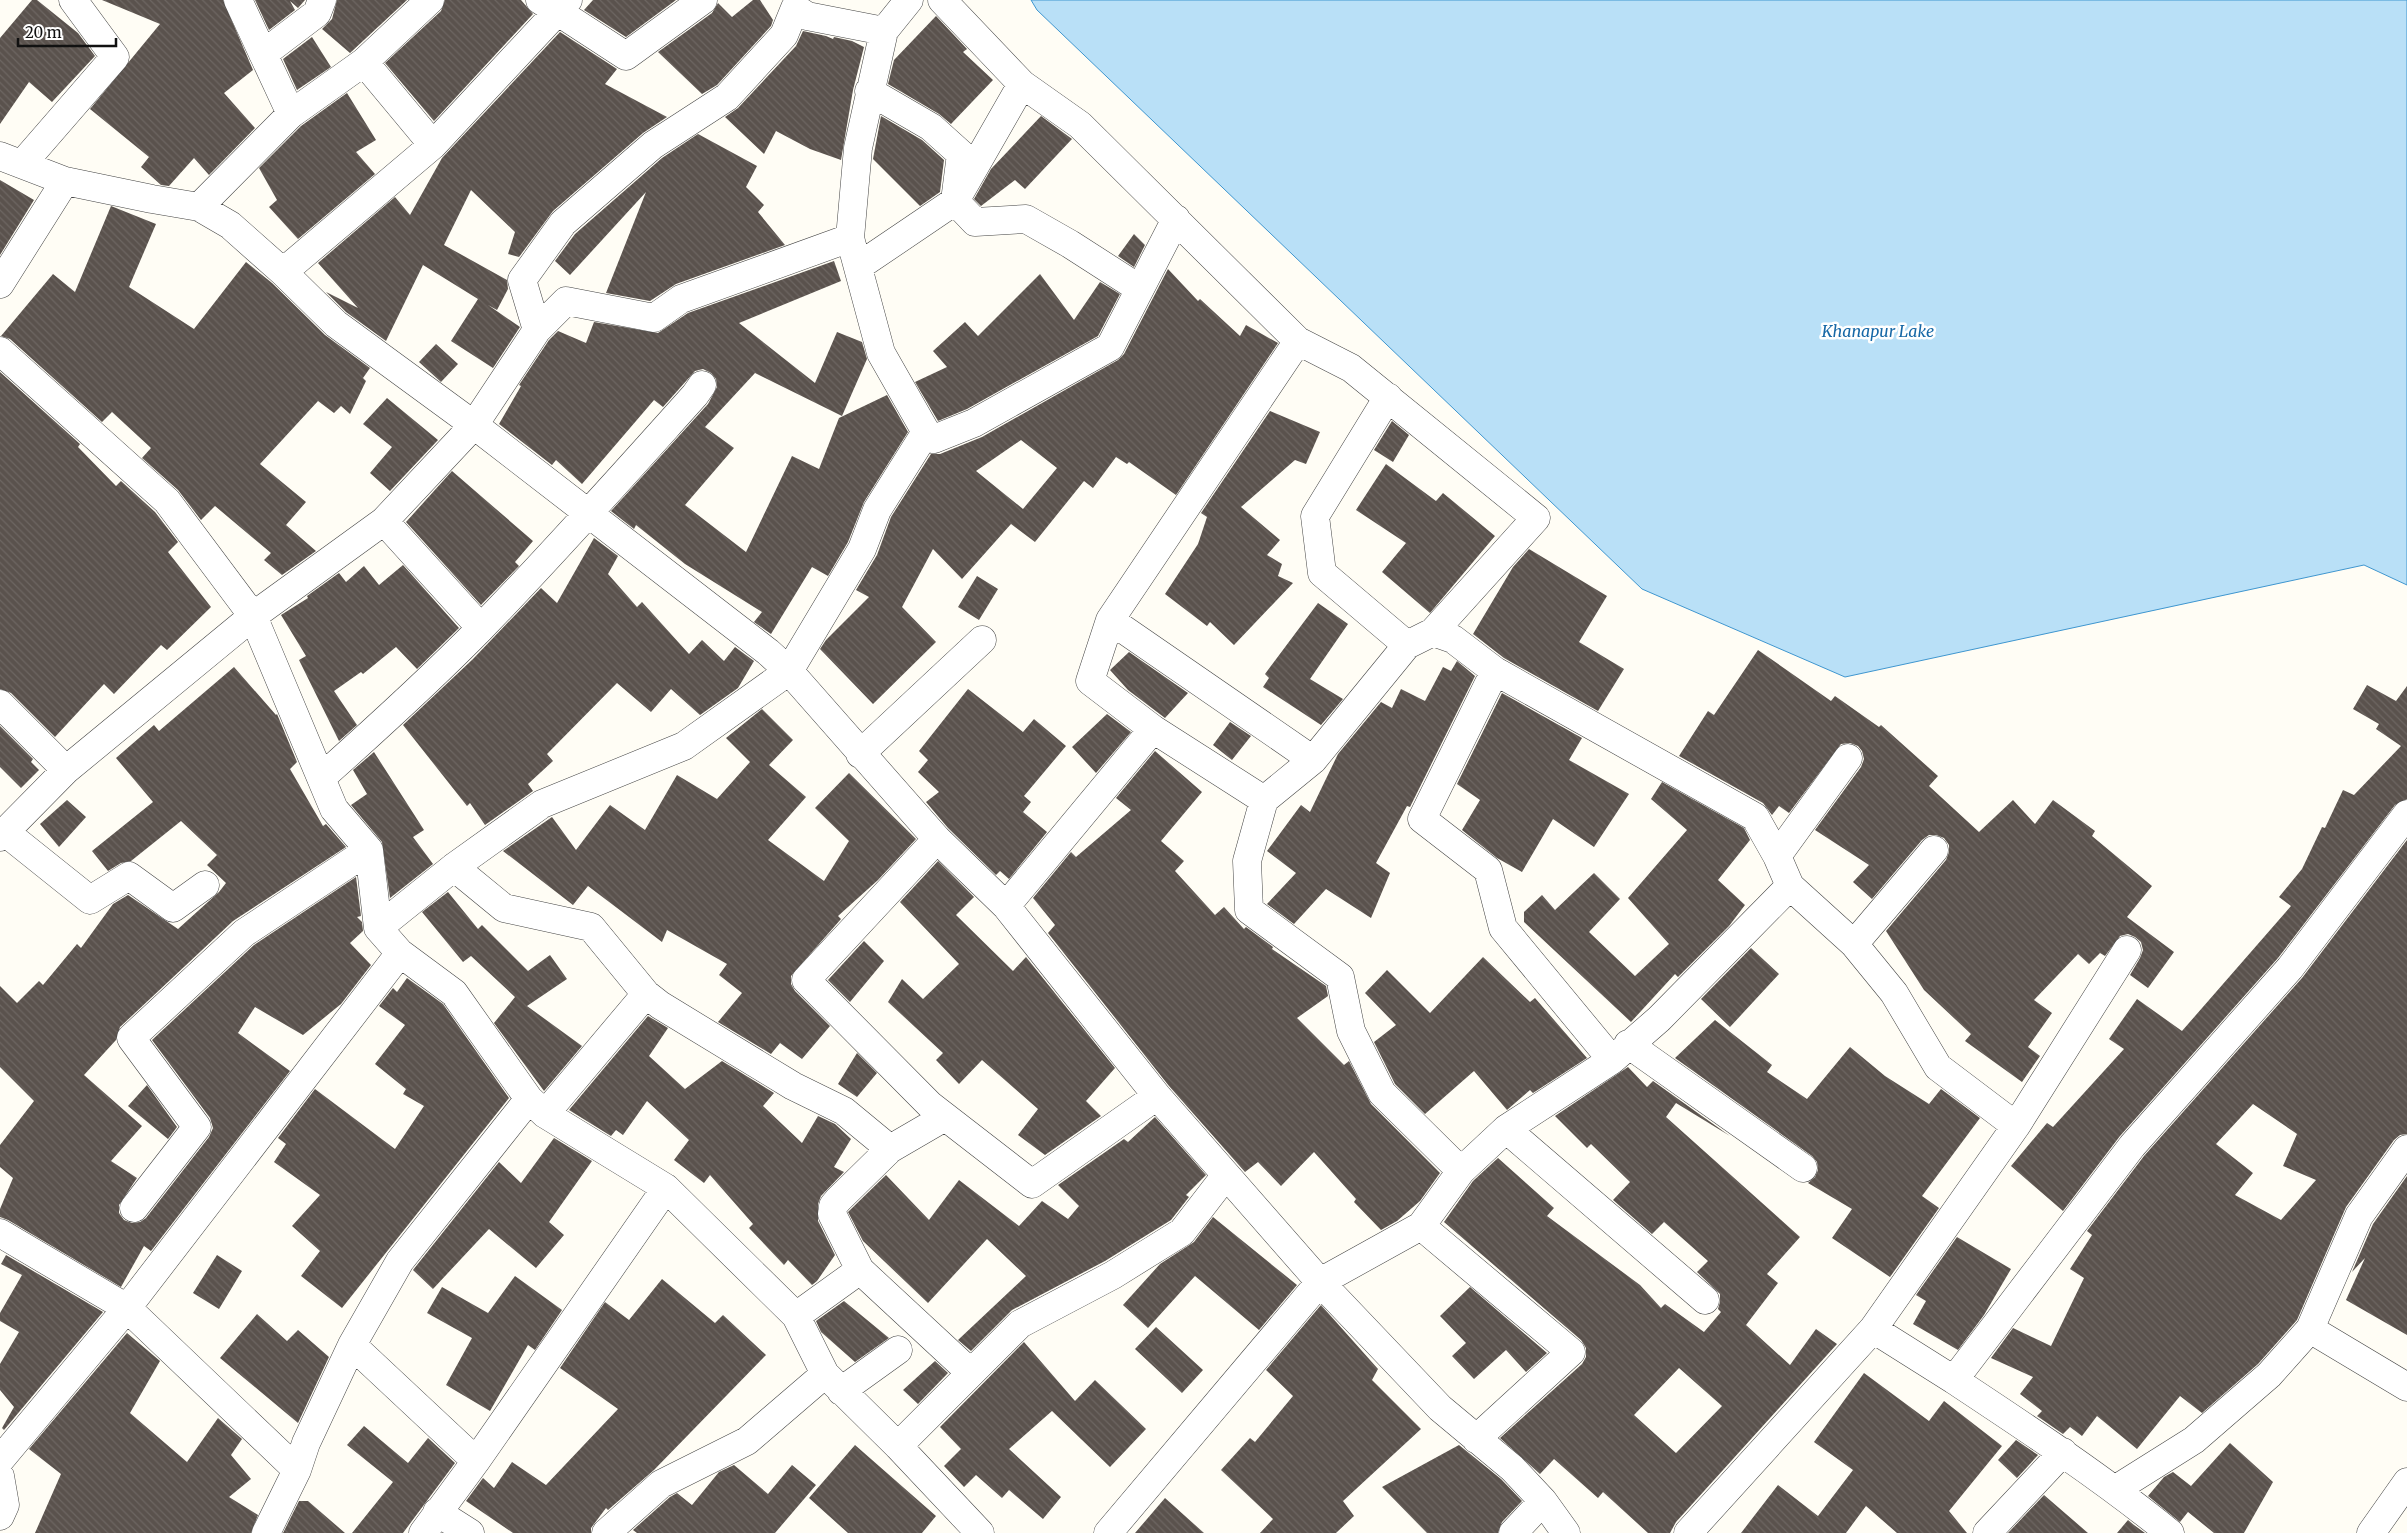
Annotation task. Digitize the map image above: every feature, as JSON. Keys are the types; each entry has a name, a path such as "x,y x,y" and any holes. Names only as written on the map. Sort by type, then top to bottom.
{"street":[{"path":"73,0 115,57 11,160 65,181 199,207 230,225 283,272 336,324 590,512 768,652 788,671 937,839 1006,906 1157,1096 1320,1282 1440,1408 1512,1468 1543,1501 1566,1533"},
{"path":"238,0 291,114"},
{"path":"263,54 316,13 322,0"},
{"path":"199,207 291,114 364,62 430,0"},
{"path":"283,272 433,144 555,4 626,56 703,0"},
{"path":"909,0 884,31 858,148 850,238 881,353 926,432 934,439 974,423 1110,347 1176,219"},
{"path":"942,0 1022,84 1080,126 1176,219 1228,274 1298,342 1352,368 1536,518 1433,632 1407,645 1313,760 1264,800 1247,861 1249,910 1340,977 1351,1031 1382,1094 1461,1171"},
{"path":"537,330 522,280 563,223 653,145 727,97 784,35 789,4 807,16 884,31"},
{"path":"364,62 433,144"},
{"path":"859,266 955,201 1022,84"},
{"path":"870,91 931,127 961,154 955,201"},
{"path":"0,284 65,181"},
{"path":"955,201 975,222 1026,219 1070,244 1140,290"},
{"path":"205,885 174,908 128,876 90,900 2,835 66,770 253,616 384,521 474,425 537,330 566,301 654,318 682,298 850,238"},
{"path":"1264,800 1153,729 1090,681 1110,620 1298,342"},
{"path":"0,351 167,501 253,616 334,809 369,850 378,928 400,953 454,993 537,1106 666,1188 796,1316 832,1383 898,1446 980,1533"},
{"path":"321,778 404,704 481,628 590,512 695,395 702,384"},
{"path":"1388,397 1315,516 1322,573 1407,645"},
{"path":"378,928 454,867 542,804 684,746 788,671 862,549 877,510 926,432"},
{"path":"384,521 481,628"},
{"path":"1110,620 1313,760"},
{"path":"1433,632 1453,639 1495,671 1755,817 1777,856 1790,886 1854,944 1894,993 1938,1067 2016,1126"},
{"path":"860,754 982,640"},
{"path":"1495,671 1422,819 1488,870 1503,928 1620,1052 1803,1168"},
{"path":"0,704 66,770"},
{"path":"1006,906 1153,729"},
{"path":"1777,856 1848,758"},
{"path":"1954,1380 2132,1146 2290,968 2407,814"},
{"path":"937,839 806,980 930,1105 1032,1184 1157,1096"},
{"path":"134,1208 197,1127 131,1038 244,933 369,850"},
{"path":"1854,944 1934,850"},
{"path":"454,867 504,908 592,927 646,994 660,1005 793,1086 844,1111 890,1149"},
{"path":"1108,1533 1320,1282 1421,1226 1461,1171 1506,1129 1620,1052 1658,1019 1790,886"},
{"path":"1688,1533 1873,1329 2016,1126 2127,950"},
{"path":"0,1460 127,1308 400,953"},
{"path":"266,1533 297,1470 306,1442 352,1345 400,1261 537,1106 646,994"},
{"path":"945,1117 890,1149 833,1206 834,1220 860,1270 971,1373"},
{"path":"1506,1129 1705,1300"},
{"path":"2116,1489 2194,1440 2269,1375 2310,1329 2359,1216 2407,1148"},
{"path":"898,1446 1020,1324 1113,1275 1182,1232 1226,1175"},
{"path":"470,1533 430,1522 476,1461 666,1188"},
{"path":"1421,1226 1571,1352 1476,1439"},
{"path":"0,1233 127,1308 297,1470"},
{"path":"796,1316 860,1270"},
{"path":"1873,1329 2063,1452 2116,1489 2170,1533"},
{"path":"2310,1329 2407,1387"},
{"path":"352,1345 476,1461"},
{"path":"610,1531 661,1484 747,1441 832,1383 898,1350"},
{"path":"1987,1533 2063,1452"},
{"path":"0,1476 5,1505 0,1516"},
{"path":"2371,1533 2407,1482"},
{"path":"1513,1533 1543,1501"}],"water":[{"name":"Khanapur Lake","path":"1031,0 2407,0 2407,585 2364,565 1845,677 1642,589 1037,10"}],"building":[{"path":"32,0 37,0 78,33 95,56 52,102 29,82 0,124 0,38"},
{"path":"102,0 223,0 253,70 224,93 255,128 209,175 194,158 169,186 161,185 141,167 149,157 90,109 160,24"},
{"path":"255,0 305,0 298,8 290,1 295,10 269,30"},
{"path":"337,0 407,0 350,53 322,29 332,19"},
{"path":"445,0 521,0 533,14 434,121 385,63 441,11"},
{"path":"593,0 676,0 626,37 584,10"},
{"path":"753,0 760,0 773,20 771,26 717,85 702,94 658,52 712,13 718,3 732,17"},
{"path":"936,16 967,49 963,52 993,80 951,124 939,114 888,84 894,60"},
{"path":"803,31 833,39 834,37 852,41 864,47 853,90 841,160 810,149 776,131 764,154 725,117 738,108 796,46"},
{"path":"560,32 617,69 605,84 667,117 643,133 553,211 519,257 508,254 515,232 471,190 444,245 507,280 508,289 497,310 488,305 520,327 493,368 451,341 478,299 423,265 386,341 346,312 326,292 358,308 318,263 395,197 410,215 442,158"},
{"path":"312,37 331,67 297,90 283,59"},
{"path":"347,93 376,140 356,152 375,174 298,239 269,207 277,200 259,168 301,126"},
{"path":"881,116 922,140 944,160 940,192 920,206 873,159"},
{"path":"1041,116 1072,139 1025,189 1015,180 981,206 974,199 991,169"},
{"path":"698,134 757,166 746,187 764,205 758,212 785,245 676,284 650,301 606,293 646,192 570,275 555,261 575,234 662,158"},
{"path":"0,180 34,200 0,255"},
{"path":"111,206 156,224 129,287 194,329 246,262 272,283 325,335 370,368 363,378 366,381 350,414 341,406 334,413 318,401 260,464 306,502 286,525 316,551 282,575 264,560 271,553 215,506 201,520 178,490 142,458 151,448 112,412 102,422 10,339 1,336 53,274 75,292"},
{"path":"1134,234 1145,245 1134,267 1118,256"},
{"path":"834,261 841,281 739,323 815,383 837,332 862,342 867,359 842,416 755,373 705,427 734,448 685,505 746,552 792,456 819,469 839,418 887,395 908,432 864,502 848,542 828,576 812,567 771,634 754,622 762,612 685,564 636,525 634,529 611,511 708,404 717,387 716,379 711,373 703,369 695,371 663,407 654,400 582,484 556,460 552,465 499,424 521,386 519,385 549,340 558,331 586,343 594,322 658,333 688,313"},
{"path":"1168,269 1198,301 1200,299 1240,336 1246,325 1278,343 1176,495 1129,462 1127,464 1116,457 1093,488 1084,481 1035,542 1011,524 962,579 933,549 902,607 936,642 873,704 820,649 826,640 869,597 856,590 877,555 891,517 931,454 940,454 982,437 1118,360 1124,354","holes":["1021,440 1057,468 1023,509 976,471"]},
{"path":"1040,274 1074,320 1100,282 1120,294 1098,336 967,409 938,421 915,382 947,367 933,351 965,322 978,336"},
{"path":"436,344 458,364 441,382 419,362"},
{"path":"0,372 80,444 78,447 116,486 121,481 155,512 178,542 168,552 211,607 167,650 161,645 114,694 104,684 55,737 11,693 0,689"},
{"path":"387,398 438,440 390,491 370,473 392,447 363,424"},
{"path":"1270,411 1320,432 1306,464 1295,460 1241,507 1280,540 1267,555 1282,564 1278,576 1293,583 1234,645 1210,622 1207,626 1165,594 1198,544 1207,517 1201,513"},
{"path":"1392,421 1409,435 1393,462 1374,450"},
{"path":"1386,464 1436,501 1443,493 1495,536 1430,613 1382,572 1406,543 1356,510"},
{"path":"452,471 533,541 515,562 519,566 481,605 406,522"},
{"path":"594,538 618,556 608,574 637,607 642,602 689,654 702,640 724,661 735,647 754,661 738,688 700,715 671,689 651,712 617,683 547,754 553,761 528,784 533,791 485,825 470,803 467,806 403,725 473,659 541,588 557,603"},
{"path":"1529,549 1607,596 1579,642 1624,669 1598,711 1504,658 1473,634 1513,567"},
{"path":"403,565 459,628 417,669 396,647 363,674 361,672 334,691 357,725 339,741 299,660 306,656 281,615 308,598 307,596 339,573 346,582 364,566 379,585"},
{"path":"977,576 998,589 979,620 958,607"},
{"path":"1318,603 1348,624 1310,679 1343,699 1321,725 1263,687 1269,678 1265,674"},
{"path":"1758,650 1831,701 1835,696 1879,727 1881,725 1938,776 1929,786 1979,832 2013,800 2035,824 2053,800 2095,831 2092,836 2152,886 2127,917 2174,952 2148,988 2130,975 2143,950 2141,942 2128,934 2120,936 2105,956 2100,953 2089,964 2078,954 2034,1000 2052,1013 2028,1047 2040,1056 2022,1082 1965,1041 1971,1034 1924,990 1886,931 1946,860 1949,845 1944,838 1929,835 1922,840 1872,899 1853,882 1869,865 1815,830 1861,767 1864,759 1862,751 1858,746 1850,743 1841,744 1789,813 1779,806 1772,815 1763,803 1679,756 1708,711 1714,715"},
{"path":"1129,652 1188,693 1165,718 1128,690 1110,670"},
{"path":"1457,661 1475,676 1410,807 1407,806 1376,863 1390,873 1371,918 1326,889 1294,924 1267,904 1296,873 1267,851 1301,805 1310,812 1338,754 1381,702 1392,708 1401,689 1425,701 1443,667 1451,671"},
{"path":"234,667 277,714 297,762 290,769 323,826 326,824 346,847 233,921 120,1027 116,1040 84,1075 142,1126 111,1161 137,1178 119,1205 119,1213 124,1220 132,1223 140,1222 146,1218 209,1137 213,1128 210,1118 152,1040 254,945 356,877 361,916 357,917 362,922 363,931 350,943 371,965 341,1004 303,1035 255,1007 238,1033 290,1071 151,1251 144,1246 121,1287 0,1217 0,1209 13,1178 0,1167 0,1145 34,1101 0,1067 0,986 17,1003 39,981 43,985 77,944 81,948 113,904 128,895 178,929 219,892 226,883 207,865 217,855 181,821 131,861 121,863 108,871 92,851 153,802 116,758 154,725 159,731"},
{"path":"2367,685 2396,701 2407,686 2407,799 2395,805 2278,958 2120,1136 2063,1211 2011,1166 2047,1123 2053,1127 2124,1049 2109,1039 2137,999 2182,1031 2291,906 2279,897 2302,869 2322,827 2325,828 2343,790 2354,795 2401,746 2376,729 2379,724 2353,709"},
{"path":"968,689 1023,732 1034,719 1066,746 1024,796 1031,802 1023,812 1047,832 1009,879 1000,871 996,875 948,828 926,802 939,792 918,772 928,760 919,751"},
{"path":"1502,693 1582,738 1569,760 1629,794 1594,847 1553,819 1522,872 1497,858 1462,830 1480,800 1457,784"},
{"path":"762,709 793,740 769,765 806,797 768,840 824,881 849,841 815,808 849,773 916,839 878,880 838,916 841,919 791,976 791,984 795,991 830,1026 802,1059 780,1043 771,1054 718,1022 742,993 719,975 727,964 667,930 662,942 588,886 573,905 503,851 552,817 576,850 610,805 645,830 677,775 717,799 750,762 726,738"},
{"path":"1107,714 1131,732 1096,773 1072,747"},
{"path":"1230,722 1251,736 1232,760 1213,745"},
{"path":"0,726 33,759 31,762 39,770 21,788 0,767"},
{"path":"1155,751 1202,792 1161,841 1184,861 1175,871 1215,915 1224,907 1244,929 1246,927 1273,947 1272,949 1326,986 1328,996 1297,1018 1344,1065 1349,1061 1371,1104 1440,1173 1420,1201 1397,1221 1381,1230 1354,1202 1356,1199 1314,1152 1281,1186 1258,1162 1245,1172 1169,1086 1048,933 1055,925 1033,898 1071,852 1076,857 1131,810 1116,798"},
{"path":"374,752 424,830 413,837 433,864 390,898 382,842 351,805 367,794 353,770"},
{"path":"1662,782 1744,828 1750,840 1718,880 1745,905 1729,926 1678,977 1675,974 1631,1022 1524,922 1524,912 1542,895 1555,910 1594,873 1620,899 1589,932 1635,976 1669,944 1628,898 1687,830 1651,799"},
{"path":"67,800 86,817 59,847 40,824"},
{"path":"2407,840 2407,1134 2400,1135 2394,1140 2346,1207 2297,1320 2258,1364 2202,1413 2180,1396 2137,1449 2097,1416 2082,1436 2070,1427 2063,1434 2037,1416 2042,1411 2020,1394 2033,1377 1991,1358 2013,1328 2051,1346 2084,1278 2070,1269 2092,1235 2087,1231 2144,1156 2302,978","holes":["2253,1104 2297,1134 2283,1166 2316,1180 2281,1220 2235,1195 2253,1173 2216,1144"]},
{"path":"938,861 974,897 956,915 1013,971 1026,957 1115,1068 1086,1101 1101,1116 1045,1155 1018,1135 1038,1109 982,1060 959,1084 936,1060 943,1053 888,1002 902,979 923,999 959,964 900,902"},
{"path":"448,892 478,929 482,925 528,971 550,955 567,979 527,1006 582,1046 544,1091 494,1023 515,997 471,956 463,962 422,912"},
{"path":"864,941 884,961 850,1002 828,980"},
{"path":"1751,948 1779,974 1730,1027 1701,999"},
{"path":"1483,957 1530,1002 1535,998 1587,1058 1533,1093 1530,1090 1507,1110 1474,1071 1425,1114 1395,1084 1374,1042 1396,1025 1365,993 1387,970 1430,1013"},
{"path":"407,978 443,1004 509,1098 342,1308 301,1276 320,1251 292,1226 320,1195 274,1162 286,1144 278,1138 315,1089 395,1149 424,1106 403,1094 406,1089 375,1064 405,1025 379,1006 393,988 397,992"},
{"path":"648,1016 668,1028 649,1056 685,1089 722,1061 774,1093 763,1106 802,1143 818,1116 835,1124 851,1139 834,1167 844,1172 821,1196 818,1204 818,1221 835,1255 817,1281 812,1285 788,1260 784,1265 749,1228 753,1224 710,1175 704,1183 674,1160 689,1140 647,1101 623,1135 616,1130 611,1136 569,1110"},
{"path":"1715,1020 1772,1065 1767,1072 1807,1099 1850,1047 1885,1076 1929,1104 1941,1089 1980,1118 1922,1196 1939,1208 1890,1277 1832,1238 1852,1209 1808,1183 1815,1177 1818,1170 1817,1162 1812,1156 1675,1058"},
{"path":"857,1053 877,1073 857,1097 838,1084"},
{"path":"1628,1067 1647,1087 1653,1081 1730,1136 1676,1103 1666,1117 1800,1237 1767,1274 1778,1283 1746,1325 1790,1365 1816,1329 1837,1344 1676,1522 1670,1533 1648,1533 1603,1492 1598,1498 1554,1459 1540,1474 1500,1438 1582,1364 1586,1357 1586,1348 1581,1340 1444,1222 1473,1181 1498,1158 1554,1208 1547,1216 1640,1285 1661,1308 1665,1304 1704,1332 1721,1312 1718,1309 1720,1294 1697,1272 1708,1261 1664,1222 1652,1234 1613,1200 1630,1182 1591,1144 1587,1148 1555,1116","holes":["1679,1368 1722,1406 1676,1453 1634,1415"]},
{"path":"147,1085 177,1127 168,1139 128,1106"},
{"path":"1155,1117 1206,1175 1186,1195 1189,1197 1171,1220 1105,1261 1012,1310 971,1351 958,1340 1026,1276 987,1239 928,1303 863,1241 848,1212 886,1175 929,1220 959,1180 1019,1226 1042,1201 1068,1219 1079,1206 1058,1185 1124,1139 1128,1142"},
{"path":"554,1138 592,1161 549,1222 564,1235 536,1268 489,1229 433,1289 413,1270 499,1162 521,1183"},
{"path":"2407,1176 2407,1335 2346,1300 2365,1258 2352,1272 2373,1224"},
{"path":"1213,1217 1297,1285 1259,1330 1195,1276 1148,1328 1123,1305 1160,1264 1194,1242"},
{"path":"1957,1237 2011,1269 1984,1315 1958,1350 1913,1324 1926,1301 1916,1295"},
{"path":"6,1255 103,1312 4,1430 2,1428 14,1407 0,1390 0,1364 19,1332 0,1321 0,1313 22,1275 1,1264"},
{"path":"217,1255 242,1271 219,1309 193,1293"},
{"path":"515,1276 562,1310 535,1350 528,1345 490,1411 446,1385 472,1338 427,1313 442,1287 488,1313"},
{"path":"662,1279 715,1323 723,1315 766,1355 654,1470 608,1510 606,1508 591,1528 591,1533 513,1533 466,1501 483,1478 494,1488 512,1462 546,1485 618,1409 560,1368 605,1302 629,1320"},
{"path":"1470,1287 1547,1353 1526,1372 1506,1350 1474,1379 1452,1356 1466,1343 1440,1316"},
{"path":"844,1301 889,1338 855,1362 821,1332 816,1321"},
{"path":"1321,1305 1378,1369 1372,1380 1421,1429 1343,1501 1354,1516 1336,1533 1260,1533 1273,1519 1221,1470 1250,1438 1255,1442 1293,1396 1266,1370"},
{"path":"257,1314 287,1341 298,1330 329,1357 298,1423 220,1358"},
{"path":"1156,1327 1203,1370 1182,1393 1135,1349"},
{"path":"127,1333 160,1361 130,1413 187,1462 218,1418 242,1439 231,1455 251,1479 229,1497 258,1515 251,1533 35,1533 61,1474 29,1449"},
{"path":"1024,1342 1075,1401 1095,1380 1146,1429 1110,1467 1052,1411 1009,1449 1061,1497 1043,1519 1009,1490 1002,1498 976,1475 964,1487 944,1466 961,1449 940,1427"},
{"path":"935,1361 948,1373 918,1404 903,1390"},
{"path":"1864,1373 1929,1421 1944,1401 2002,1446 1949,1511 1967,1533 1897,1533 1866,1506 1846,1533 1741,1533 1778,1485 1818,1516 1853,1470 1814,1442"},
{"path":"364,1426 408,1463 428,1438 455,1463 403,1533 352,1533 393,1482 347,1445"},
{"path":"2016,1440 2038,1455 2017,1478 1998,1460"},
{"path":"2230,1443 2273,1482 2244,1533 2214,1533 2188,1512 2180,1522 2148,1496 2164,1477 2173,1472 2191,1486"},
{"path":"855,1445 936,1516 922,1533 848,1533 809,1498"},
{"path":"1459,1445 1501,1479 1522,1501 1502,1522 1498,1533 1427,1533 1382,1487"},
{"path":"734,1465 768,1494 792,1465 816,1485 775,1533 637,1533 633,1530 677,1493 692,1505 719,1472"},
{"path":"2044,1495 2088,1533 2008,1533"},
{"path":"1165,1498 1204,1533 1135,1533"},
{"path":"299,1501 308,1501 345,1533 283,1533"},
{"path":"2128,1520 2134,1525 2145,1533 2117,1533"}]}
